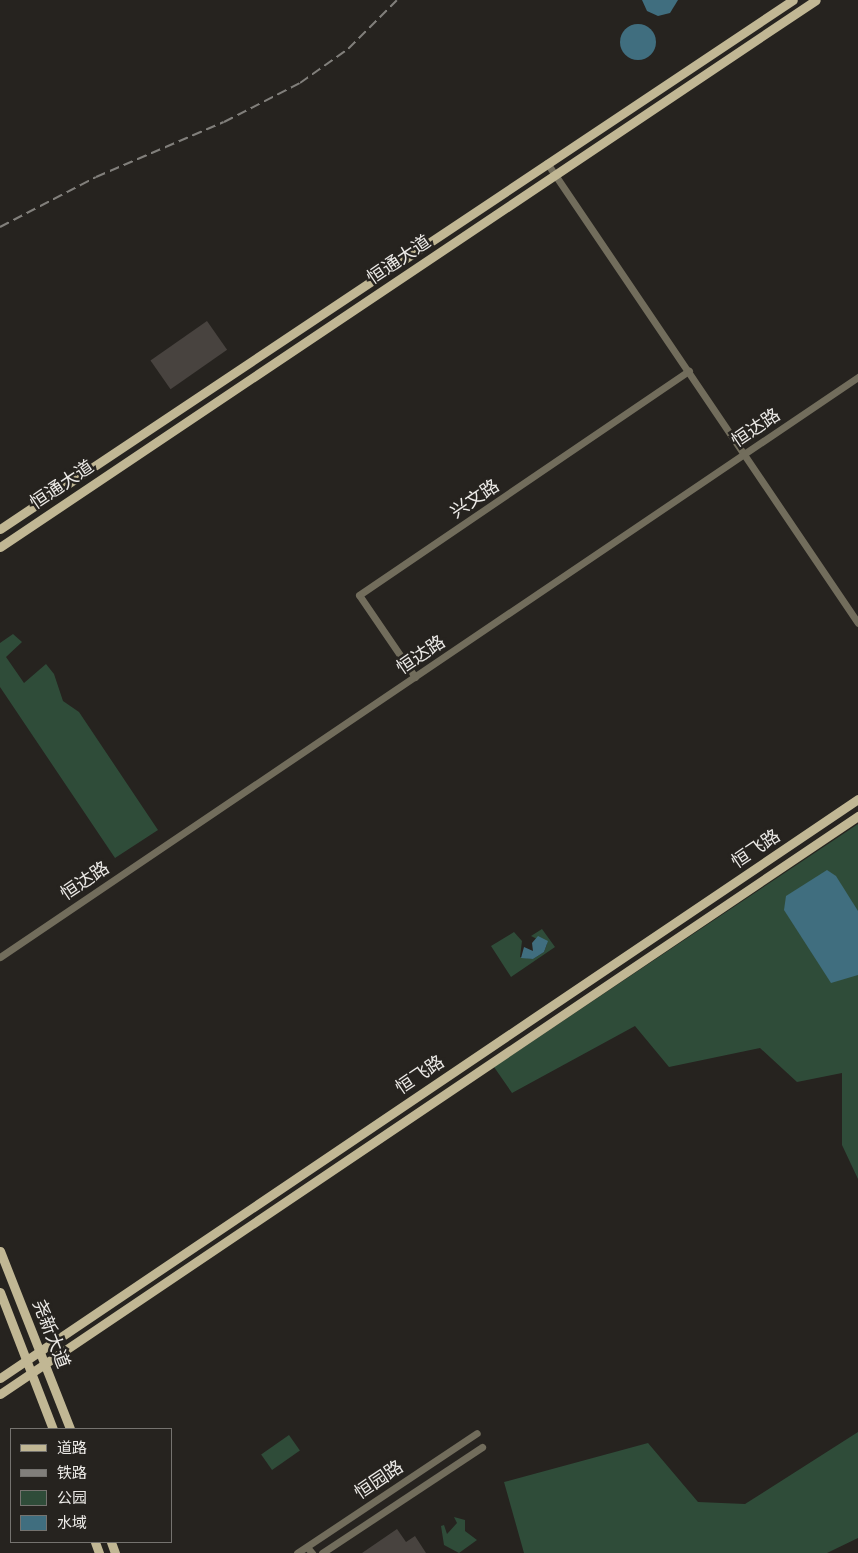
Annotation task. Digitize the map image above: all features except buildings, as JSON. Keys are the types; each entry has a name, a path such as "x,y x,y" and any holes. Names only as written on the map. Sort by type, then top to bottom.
{"main road":[{"name":"恒通大道","path":"0,529 793,0"},
{"name":"恒通大道","path":"0,547 816,0"},
{"name":"恒飞路","path":"0,1378 858,799"},
{"name":"恒飞路","path":"0,1394 858,816"},
{"name":"尧新大道","path":"0,1250 41,1350 70,1428"},
{"name":"尧新大道","path":"0,1292 54,1428"}],"street":[{"path":"547,163 745,453 858,623"},
{"name":"兴文路","path":"415,677 359,595 689,372"},
{"name":"恒达路","path":"0,957 858,377"},
{"name":"恒园路","path":"297,1553 309,1550 477,1432"},
{"name":"恒园路","path":"322,1553 482,1448"}],"green space":[{"path":"13,634 22,642 6,657 24,683 46,664 54,674 63,701 79,712 158,830 115,858 0,687 0,643"},
{"path":"858,824 858,1179 842,1145 842,1073 797,1082 760,1048 669,1067 635,1026 512,1093 494,1067"},
{"path":"542,929 555,947 511,977 491,946 514,932 522,941 520,957 533,959 544,952 547,944 531,936"},
{"path":"858,1432 858,1538 827,1553 524,1553 504,1482 648,1443 698,1502 745,1504"},
{"path":"289,1435 300,1451 272,1470 261,1455"},
{"path":"454,1517 465,1520 465,1531 477,1540 459,1553 444,1545 441,1526 444,1525 447,1534 457,1523"}],"water":[{"path":"642,0 678,0 670,13 658,16 647,11"},
{"path":"638,24 645,25 651,29 655,35 655,49 651,55 645,59 638,60 631,59 625,55 621,49 620,42 621,35 625,29 631,25"},
{"path":"827,870 836,876 858,911 858,975 831,983 784,910 786,896"},
{"path":"538,936 548,941 544,952 533,959 521,958 524,947 533,951 532,943"}],"railway":[{"path":"0,227 96,177 224,122 300,83 348,49 397,0"}]}
